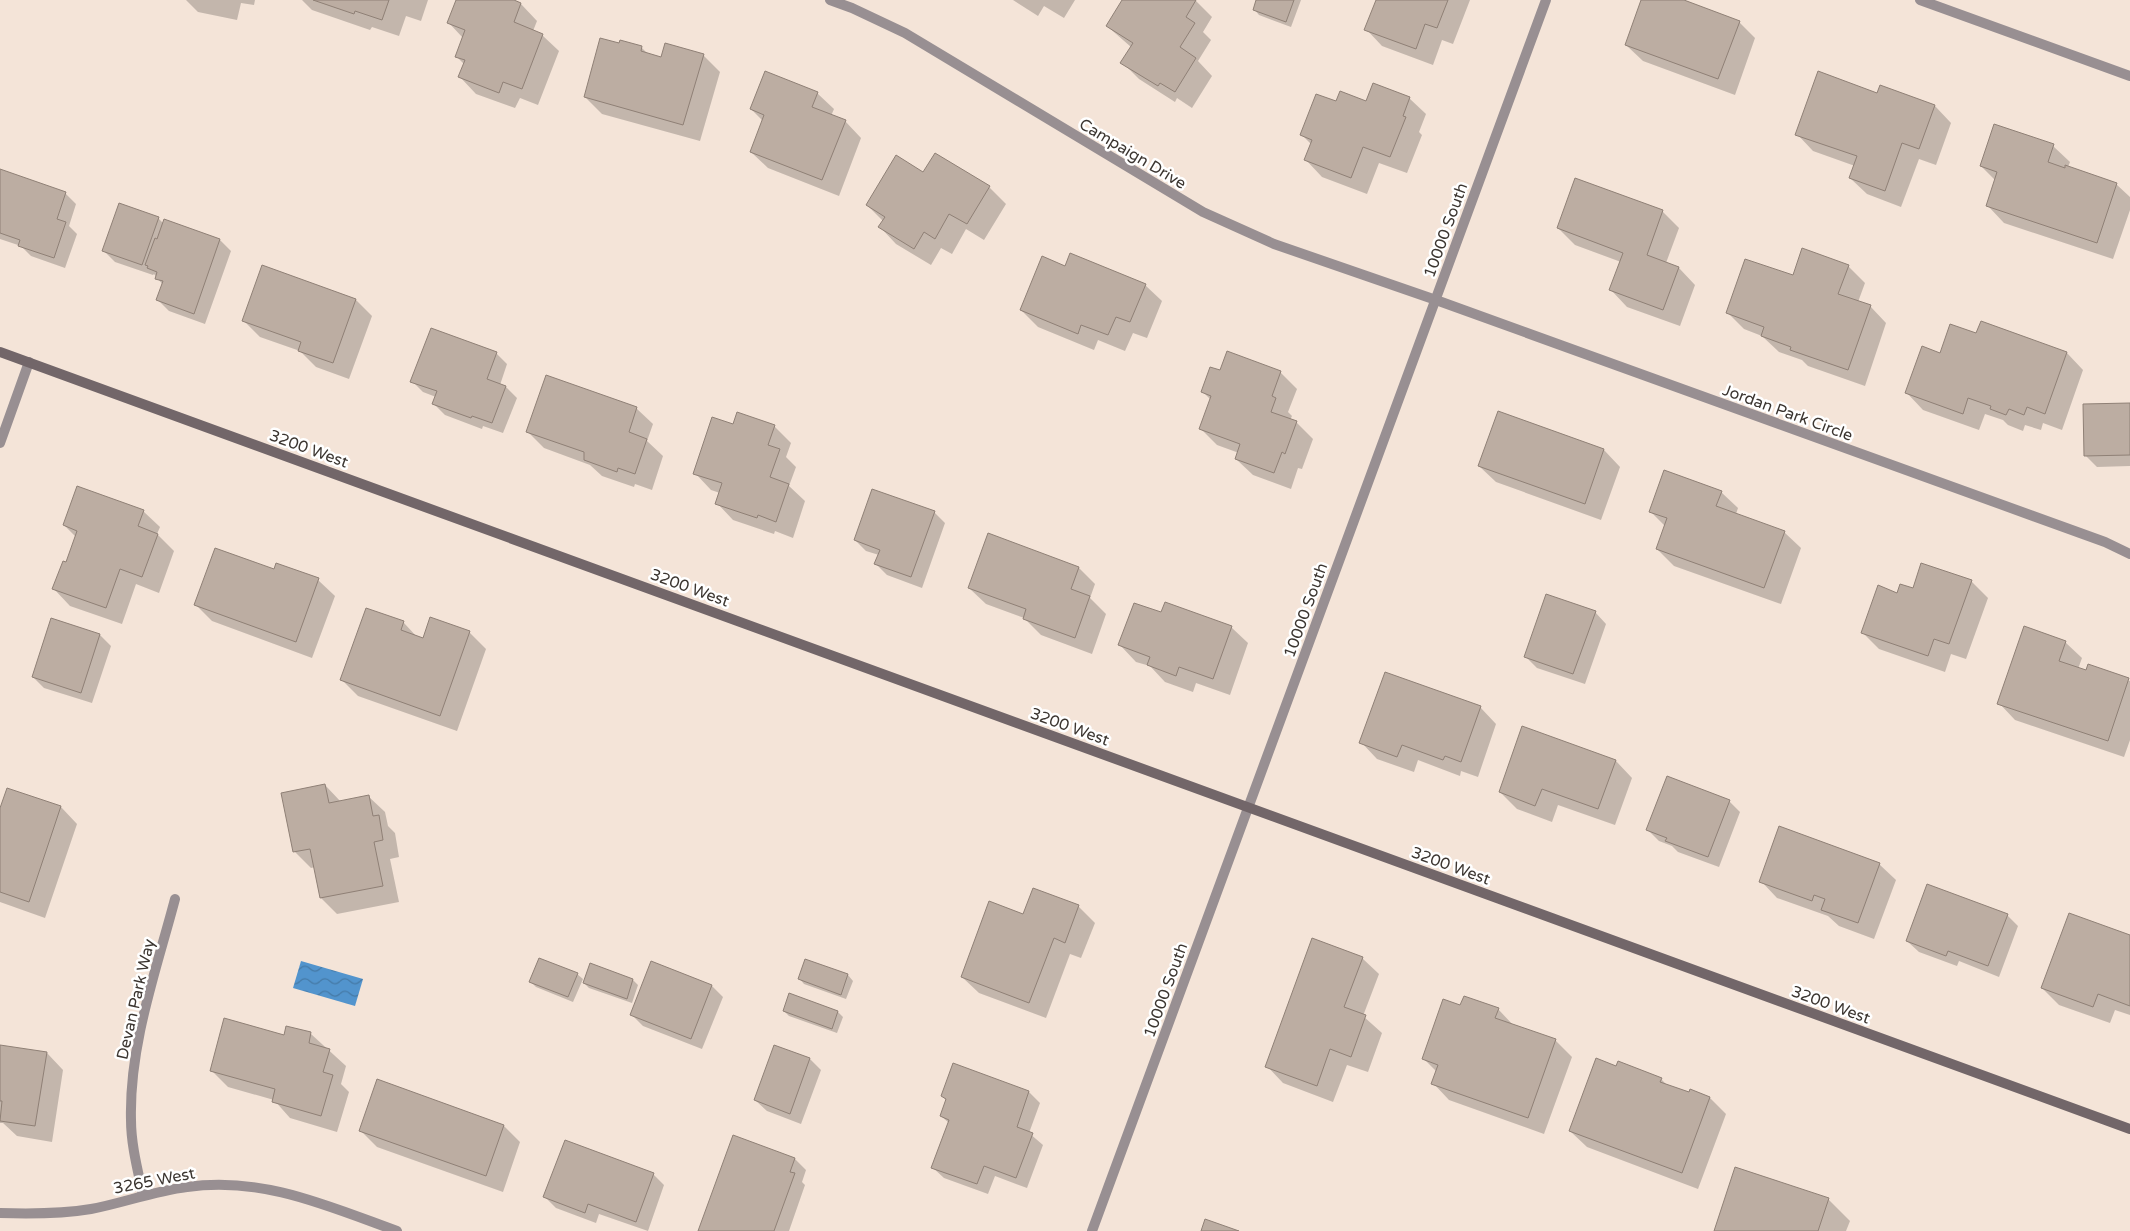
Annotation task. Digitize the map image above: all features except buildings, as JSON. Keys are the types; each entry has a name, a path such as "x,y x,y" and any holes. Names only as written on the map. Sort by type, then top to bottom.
{"street":[{"name":"Campaign Drive","path":"830,0 852,8 905,33 1203,212 1274,244 1436,300"},
{"name":"10000 South","path":"1092,1231 1546,0"},
{"path":"1920,0 2130,76"},
{"name":"Jordan Park Circle","path":"1436,300 2105,542 2130,554"},
{"name":"3200 West","path":"0,352 2130,1129"},
{"path":"0,443 30,362"},
{"name":"Devan Park Way","path":"143,1195 135,1160 130,1122 131,1084 136,1045 174,899"},
{"name":"3265 West","path":"0,1213 36,1214 91,1208 143,1195 188,1187 226,1185 281,1191 396,1231"}],"water":[{"path":"301,961 363,979 355,1006 293,988"}]}
